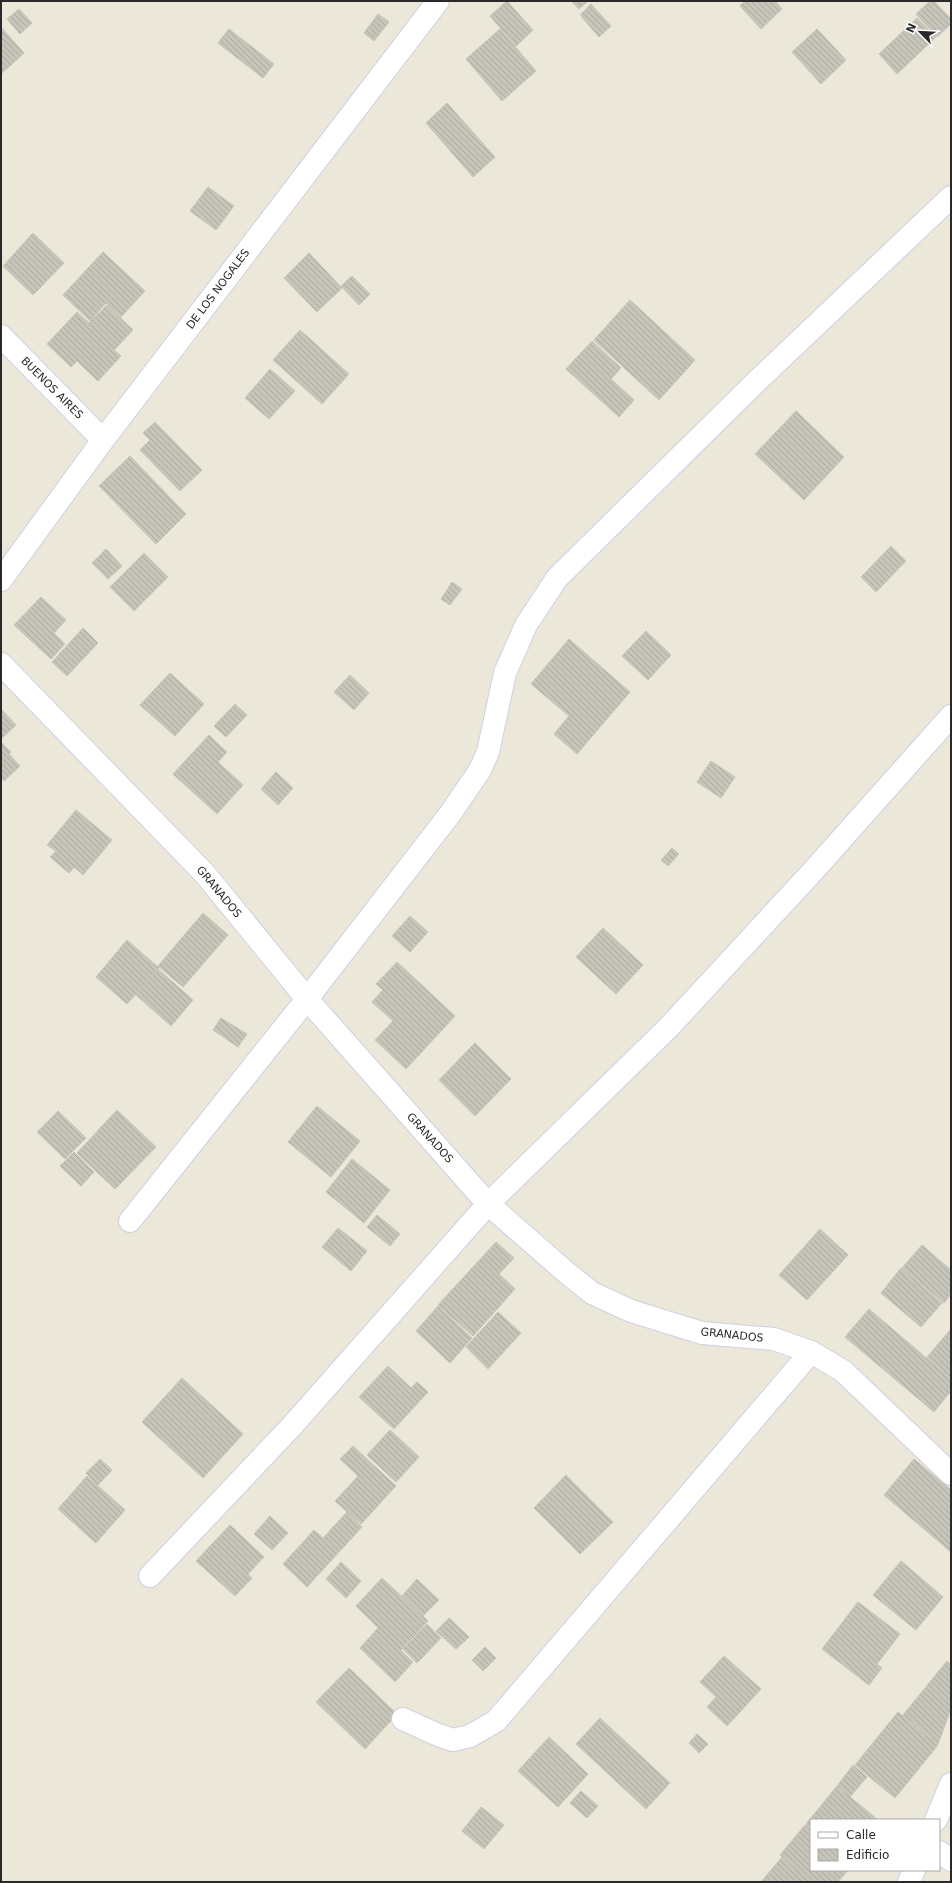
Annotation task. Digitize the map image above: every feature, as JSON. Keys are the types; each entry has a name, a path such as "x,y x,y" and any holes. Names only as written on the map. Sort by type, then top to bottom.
{"street":[{"name":"DE LOS NOGALES","path":"1,580 103,440 438,1"},
{"path":"130,1221 450,814 480,770 488,752 505,673 526,626 557,578 756,382 951,197"},
{"name":"BUENOS AIRES","path":"1,336 103,440"},
{"name":"GRANADOS","path":"1,664 205,874 306,999 488,1204 592,1293 631,1311 702,1333 774,1339 811,1352 843,1371 951,1474"},
{"path":"150,1576 291,1427 488,1204 669,1027 814,870 951,716"},
{"path":"403,1719 453,1740 470,1736 496,1720 811,1352"},
{"path":"936,1819 951,1784"},
{"path":"940,1853 951,1860"},
{"path":"909,1882 914,1871"}],"building":[{"path":"507,1 533,30 516,46 490,16"},
{"path":"571,1 588,1 579,9"},
{"path":"745,1 775,1 782,9 761,29 740,6"},
{"path":"930,1 934,1 951,19 951,24 937,37 916,14"},
{"path":"591,4 611,26 599,37 580,15"},
{"path":"19,9 32,23 20,34 7,19"},
{"path":"378,14 389,22 374,41 364,33"},
{"path":"917,18 936,37 897,74 879,54"},
{"path":"1,27 24,53 1,74"},
{"path":"229,29 274,64 263,78 218,43"},
{"path":"500,29 536,71 502,101 466,59"},
{"path":"817,29 846,60 821,84 792,52"},
{"path":"447,103 495,157 473,177 426,123"},
{"path":"208,187 234,206 216,230 190,211"},
{"path":"33,233 64,263 33,295 3,266"},
{"path":"103,252 145,291 121,317 106,303 90,321 63,295"},
{"path":"309,253 342,288 317,312 284,278"},
{"path":"352,276 370,294 359,305 341,286"},
{"path":"630,300 695,360 659,400 594,340"},
{"path":"107,305 133,330 114,350 121,356 98,381 77,361 71,367 47,344 77,312 89,323"},
{"path":"300,330 349,374 322,404 273,360"},
{"path":"592,341 621,368 611,379 634,400 619,417 566,369"},
{"path":"270,369 295,391 269,419 245,398"},
{"path":"796,411 844,457 804,500 755,454"},
{"path":"155,422 202,470 180,491 140,450 150,440 143,433"},
{"path":"130,456 186,514 156,544 99,486"},
{"path":"891,546 906,561 876,592 861,577"},
{"path":"106,549 122,566 108,579 92,563"},
{"path":"144,553 168,577 134,611 110,587"},
{"path":"452,582 462,589 450,605 441,599"},
{"path":"41,597 66,620 54,633 65,644 51,659 14,625"},
{"path":"83,628 98,643 67,676 52,662"},
{"path":"646,631 671,655 648,680 622,656"},
{"path":"569,639 630,692 577,754 554,734 569,716 531,684"},
{"path":"170,673 204,704 175,736 140,705"},
{"path":"350,675 369,693 354,710 334,692"},
{"path":"235,704 247,715 226,737 214,726"},
{"path":"1,709 16,725 1,739"},
{"path":"209,735 227,752 218,762 243,785 217,814 173,774"},
{"path":"1,742 11,752 1,762"},
{"path":"9,754 20,766 4,781 1,777 1,762"},
{"path":"711,761 735,777 721,798 697,782"},
{"path":"276,772 293,788 278,805 261,789"},
{"path":"76,810 112,840 83,875 74,867 69,873 50,857 56,851 47,845"},
{"path":"672,848 679,854 668,866 661,860"},
{"path":"203,913 228,935 183,987 158,966"},
{"path":"410,916 428,932 410,952 392,936"},
{"path":"603,928 643,965 616,994 576,957"},
{"path":"127,940 159,968 127,1004 96,977"},
{"path":"397,962 455,1016 406,1069 375,1040 393,1021 372,1002 383,990 376,984"},
{"path":"158,969 193,1000 171,1026 136,995"},
{"path":"221,1018 247,1034 238,1047 213,1030"},
{"path":"475,1043 511,1079 475,1116 439,1080"},
{"path":"317,1106 360,1141 331,1177 288,1142"},
{"path":"117,1110 156,1147 115,1189 77,1153"},
{"path":"58,1111 86,1138 65,1159 37,1132"},
{"path":"74,1152 94,1172 81,1186 60,1166"},
{"path":"352,1159 390,1190 364,1223 326,1192"},
{"path":"377,1215 400,1234 390,1246 367,1227"},
{"path":"338,1228 367,1251 351,1271 322,1247"},
{"path":"820,1229 848,1255 807,1300 779,1275"},
{"path":"496,1242 514,1258 499,1274 515,1289 473,1336 438,1305"},
{"path":"922,1245 951,1270 951,1294 944,1303 902,1268"},
{"path":"901,1268 942,1303 921,1327 881,1293"},
{"path":"438,1306 472,1338 450,1363 416,1331"},
{"path":"869,1309 951,1379 951,1391 934,1412 845,1337"},
{"path":"498,1312 521,1333 488,1369 466,1347"},
{"path":"951,1329 951,1378 927,1357"},
{"path":"388,1366 411,1388 417,1382 428,1392 394,1429 359,1397"},
{"path":"182,1378 243,1434 203,1478 142,1422"},
{"path":"390,1430 419,1457 396,1482 367,1455"},
{"path":"353,1446 396,1486 361,1524 335,1501 358,1476 340,1459"},
{"path":"100,1459 112,1470 98,1485 86,1473"},
{"path":"914,1459 951,1490 951,1552 884,1495"},
{"path":"566,1475 613,1522 580,1554 534,1508"},
{"path":"87,1476 125,1510 96,1543 58,1509"},
{"path":"347,1512 362,1527 307,1587 283,1564 314,1530 323,1538"},
{"path":"270,1516 288,1533 272,1550 254,1534"},
{"path":"230,1525 264,1557 248,1574 252,1578 235,1596 196,1561"},
{"path":"901,1561 943,1597 916,1630 873,1595"},
{"path":"341,1562 361,1581 346,1598 326,1579"},
{"path":"382,1578 428,1621 401,1650 356,1606"},
{"path":"417,1579 439,1600 423,1616 402,1596"},
{"path":"858,1602 900,1634 877,1664 882,1668 869,1685 822,1649"},
{"path":"449,1618 469,1637 456,1649 436,1631"},
{"path":"427,1624 441,1638 417,1663 403,1649"},
{"path":"378,1628 413,1662 395,1682 360,1648"},
{"path":"485,1647 496,1658 483,1671 472,1660"},
{"path":"724,1656 761,1689 727,1726 707,1707 716,1697 700,1682"},
{"path":"947,1661 951,1665 951,1709 938,1744 903,1715"},
{"path":"349,1668 397,1714 365,1749 316,1702"},
{"path":"898,1712 938,1745 895,1798 855,1765"},
{"path":"600,1718 670,1783 646,1809 576,1744"},
{"path":"697,1734 708,1744 699,1753 689,1743"},
{"path":"549,1737 588,1774 558,1807 518,1771"},
{"path":"853,1765 867,1777 850,1797 837,1786"},
{"path":"837,1786 877,1819 810,1819"},
{"path":"581,1791 598,1806 587,1818 570,1803"},
{"path":"481,1807 504,1825 484,1849 462,1831"},
{"path":"810,1819 810,1827 806,1824"},
{"path":"805,1825 810,1828 810,1871 847,1871 838,1882 813,1882 780,1855"},
{"path":"782,1857 812,1882 761,1882"}]}
